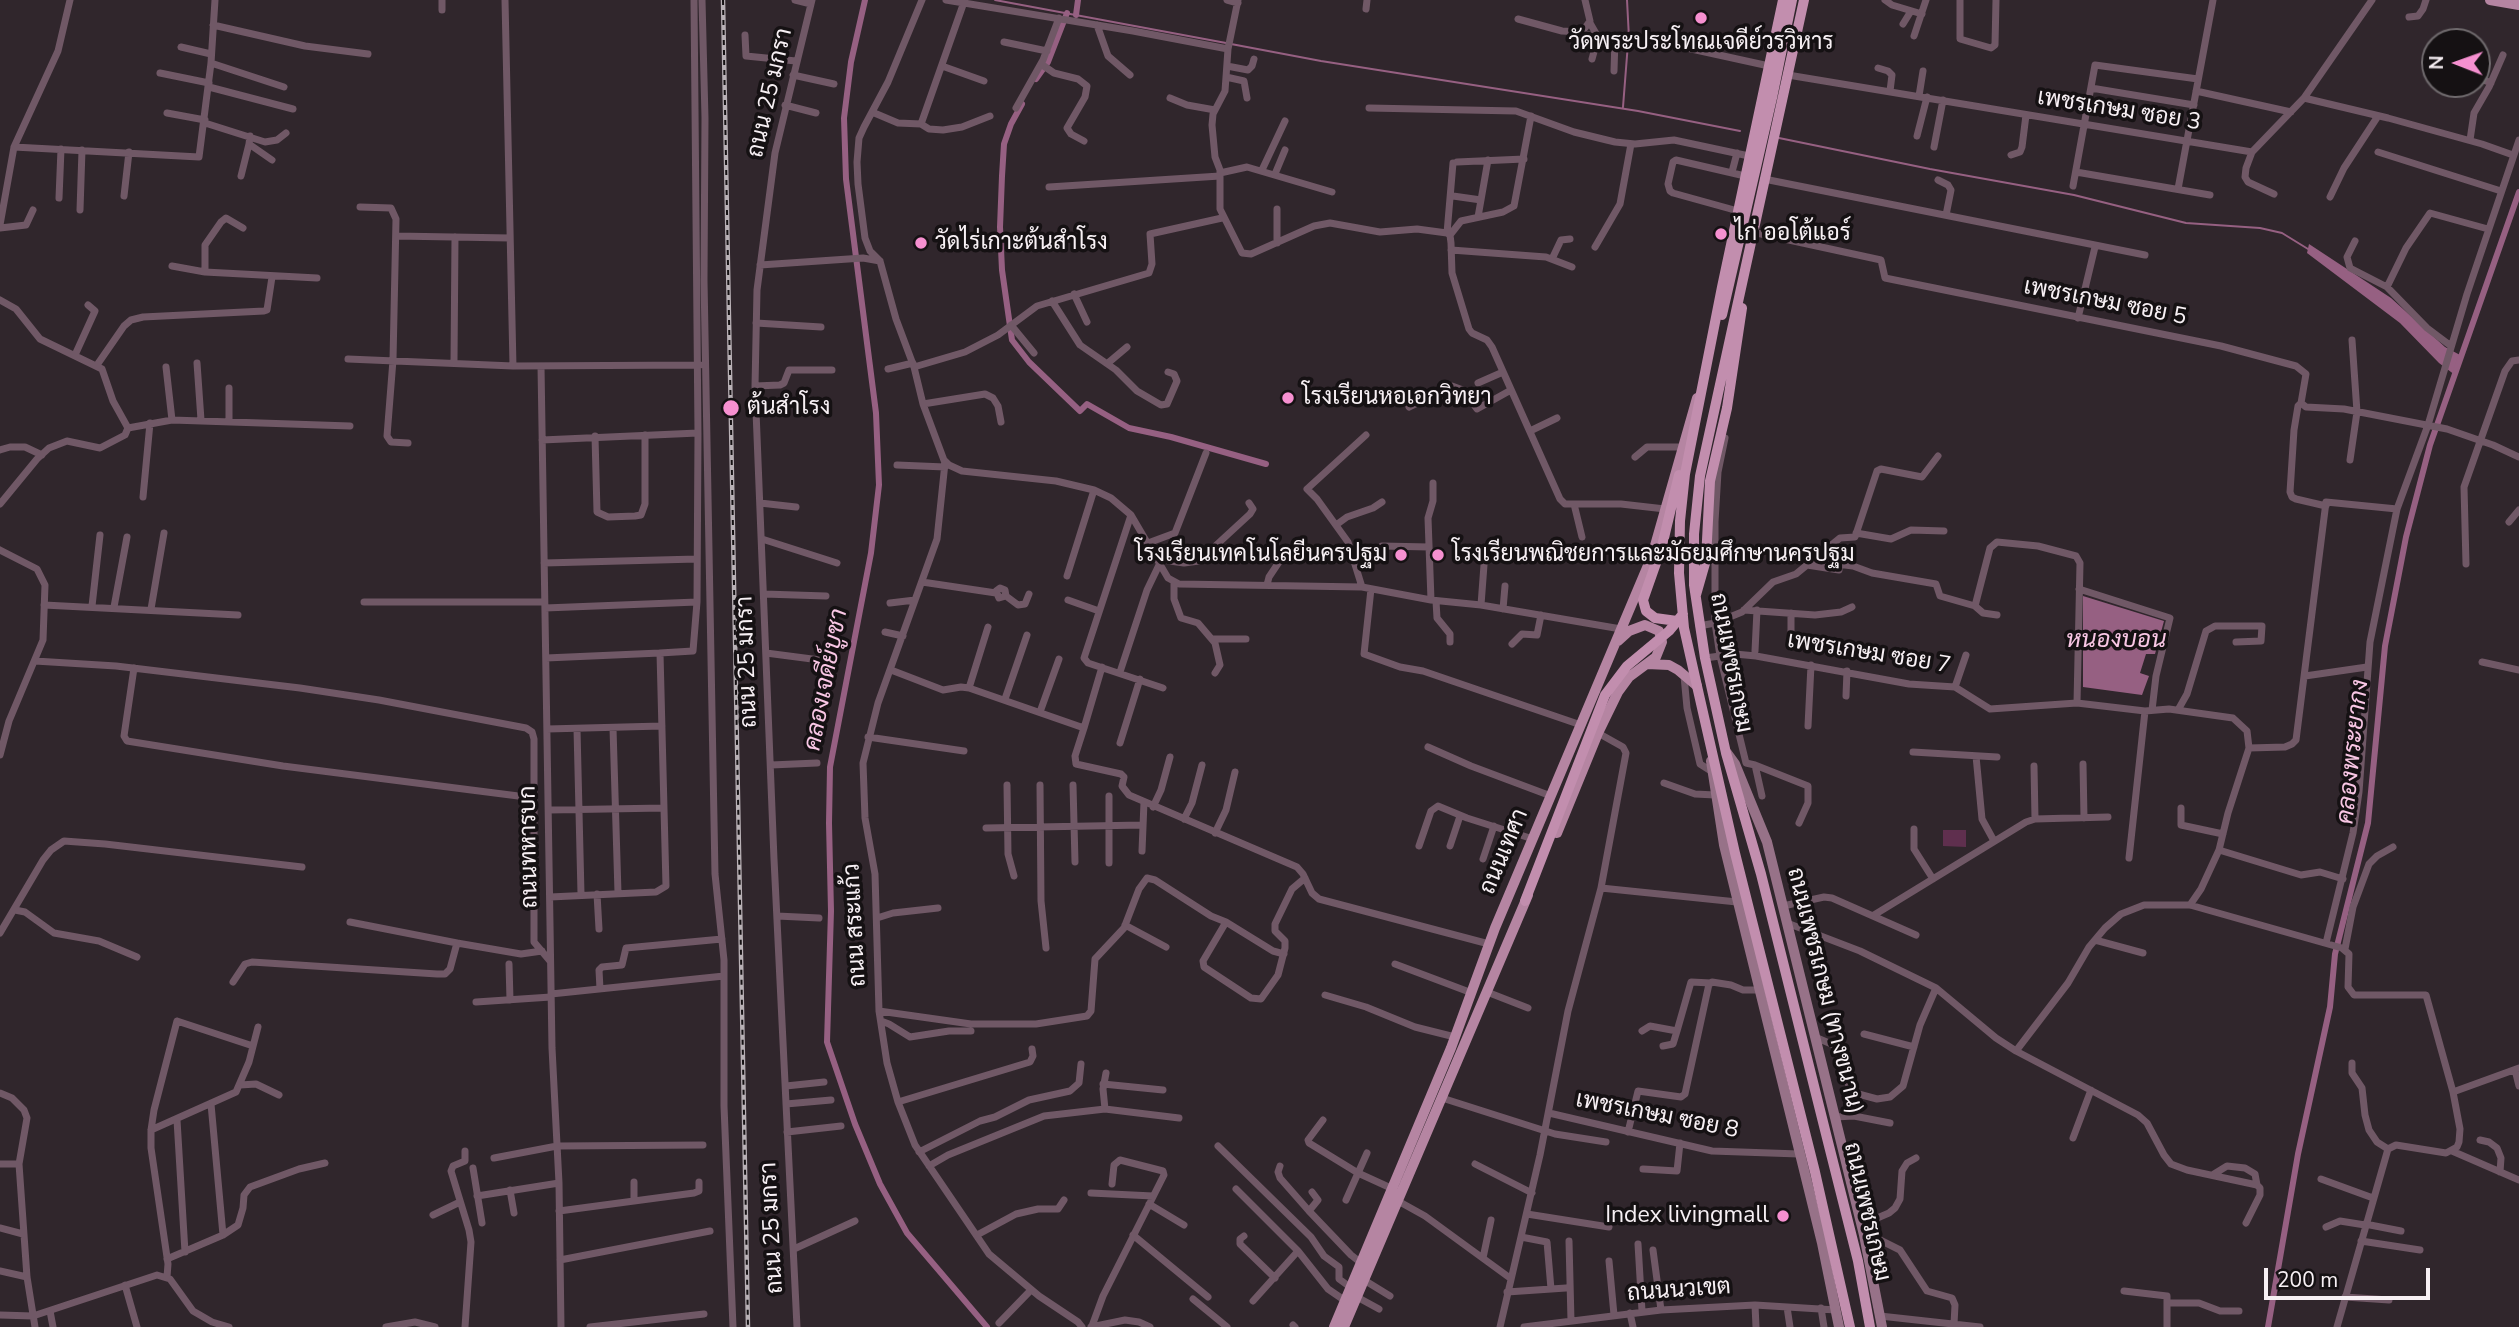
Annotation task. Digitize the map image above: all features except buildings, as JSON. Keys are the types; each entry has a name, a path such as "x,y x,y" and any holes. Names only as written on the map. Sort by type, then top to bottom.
{"highway":[{"name":"ถนนเพชรเกษม","path":"1783,0 1694,428 1681,509 1679,573 1684,628 1696,686 1822,1200 1850,1327"},
{"path":"1707,364 1729,294 1792,0"},
{"name":"ถนนเพชรเกษม","path":"1804,0 1700,476 1694,534 1694,585 1705,658 1726,753 1761,874 1858,1261 1870,1327"},
{"path":"1525,901 1590,727 1614,680 1692,604 1703,578 1713,462 1727,408 1751,237"},
{"path":"1677,621 1655,618 1644,607 1645,592 1662,546 1681,465 1694,428"},
{"path":"1822,1200 1822,1174 1812,1137 1816,1131 1826,1134"}],"main road":[{"path":"2490,0 2519,5"},
{"name":"ถนนเทศา","path":"1590,727 1621,629 1652,556 1681,447 1696,400 1702,390"},
{"path":"1616,643 1636,627 1646,625 1659,631 1662,642 1660,650 1647,664"},
{"path":"1647,664 1669,665 1696,686"},
{"name":"ถนนเทศา","path":"1345,1327 1360,1262 1393,1189 1467,1007 1489,944 1551,796 1590,727 1629,677 1647,664"},
{"path":"1712,751 1711,771 1737,902 1839,1327"},
{"name":"ถนนเพชรเกษม (ทางขนาน)","path":"1726,753 1740,775 1767,842 1835,1117 1866,1223 1881,1322"},
{"name":"ถนนเทศา","path":"1334,1327 1344,1300 1364,1280 1525,901"},
{"path":"1467,1007 1479,1012"},
{"path":"1453,1042 1462,1051"}],"street":[{"path":"33,210 26,225 0,227 14,147 58,51 70,0"},
{"path":"14,147 200,157 209,85 215,0"},
{"path":"442,0 442,10"},
{"path":"505,0 513,366"},
{"path":"546,658 693,651 697,602 698,433 694,0"},
{"path":"702,0 715,874 724,975 724,1106 733,1327"},
{"path":"795,0 812,2"},
{"path":"922,0 888,82 859,138 857,162 863,220 870,251 880,261 896,318 914,365 923,404 945,463"},
{"path":"946,0 1229,46"},
{"path":"1227,0 1238,1 1229,46 1224,95 1215,110 1212,125 1220,175 1221,214 1242,253 1251,254 1314,226 1330,223 1380,232 1417,229 1448,234"},
{"path":"1586,0 1590,23 1598,37 1592,59"},
{"path":"1885,0 1892,5 1922,14"},
{"path":"1914,36 1926,0"},
{"path":"1960,0 1960,39 1992,48 1996,45 1996,0"},
{"path":"2178,189 2213,0"},
{"path":"2274,194 2247,180 2245,172 2252,152 2304,98 2372,0"},
{"path":"2409,18 2418,16 2426,0"},
{"name":"ถนน 25 มกรา","path":"797,1327 755,386 760,265 775,153 812,2"},
{"path":"921,124 964,2"},
{"path":"1903,24 1911,11"},
{"path":"1016,108 1043,66 1063,18"},
{"path":"1518,19 1562,32 1664,43 1769,66"},
{"path":"1579,33 1585,31 1590,23"},
{"path":"213,25 305,46 369,54"},
{"path":"1097,25 1108,56 1129,75"},
{"path":"746,35 746,56 796,61"},
{"path":"1614,71 1615,39"},
{"path":"1004,42 1048,51"},
{"path":"181,47 284,87"},
{"path":"2491,83 2503,55"},
{"path":"1227,66 1248,70 1251,69 1254,59"},
{"path":"2073,186 2097,64 2199,79"},
{"path":"942,66 984,81"},
{"path":"1043,66 1054,73 1078,79 1087,86 1086,97 1067,128 1071,134 1084,141"},
{"path":"1878,68 1890,72 1890,91"},
{"path":"1917,136 1923,97 1923,71"},
{"path":"160,73 293,109"},
{"path":"793,75 834,84"},
{"name":"เพชรเกษม ซอย 3","path":"1788,75 2252,152"},
{"path":"1226,77 1244,81 1247,98"},
{"path":"2091,88 2194,105"},
{"path":"2196,91 2291,112"},
{"path":"1170,98 1187,105 1215,110"},
{"path":"2304,98 2470,140 2514,155"},
{"path":"2470,140 2474,113 2482,98"},
{"path":"1934,147 1942,100"},
{"path":"785,105 816,113"},
{"path":"1370,108 1501,110 1531,116 1592,137 1631,144 1674,140 1749,156"},
{"path":"872,112 898,123 921,124 929,129 943,130 962,127 990,116"},
{"path":"167,113 205,122 249,140 271,142 286,133"},
{"path":"2011,155 2020,152 2026,115"},
{"path":"1448,234 1461,221 1503,212 1514,206 1531,116"},
{"path":"2330,197 2344,168 2378,116"},
{"path":"1262,170 1285,121"},
{"path":"249,140 272,160"},
{"path":"241,176 249,140"},
{"path":"2328,944 2354,833 2367,667 2397,509 2429,426 2451,346 2519,140"},
{"path":"1595,247 1620,204 1631,144"},
{"path":"59,198 61,149"},
{"path":"80,210 82,150"},
{"path":"1275,174 1285,150"},
{"path":"124,196 129,152"},
{"path":"2378,152 2501,191"},
{"path":"1732,172 1737,153"},
{"path":"1524,159 1455,163 1448,234 1452,273 1469,329 1487,340 1560,499 1565,504 1621,504 1665,509"},
{"path":"1478,216 1488,160"},
{"path":"1738,211 1674,193 1670,191 1668,184 1673,162 1676,160 1745,176"},
{"path":"1049,187 1220,175 1247,167 1332,192"},
{"path":"2076,172 2210,195"},
{"path":"1764,179 2145,255"},
{"path":"1938,180 1948,185 1951,190 1947,215"},
{"path":"1453,196 1481,200"},
{"path":"360,207 391,208 396,219 393,360 387,436 391,442 408,443"},
{"path":"1276,209 1277,243"},
{"path":"2386,287 2406,248 2430,213 2488,229"},
{"path":"888,369 965,352 1009,327 1037,306 1149,273 1152,264 1149,237 1152,232 1221,214"},
{"path":"205,272 205,245 220,222 226,218 243,228"},
{"path":"396,236 510,238"},
{"path":"454,362 455,237"},
{"name":"เพชรเกษม ซอย 5","path":"1751,237 1881,260 1885,278 2221,346 2296,366 2303,371 2306,379 2294,429 2290,492 2296,499 2326,506"},
{"path":"1552,259 1560,240 1570,239"},
{"path":"2355,240 2347,257 2350,268 2386,287 2427,328 2451,346"},
{"path":"2078,318 2095,247"},
{"path":"1451,250 1552,259 1572,267"},
{"path":"760,265 863,258 880,261"},
{"path":"172,266 205,272 317,278"},
{"path":"97,365 131,320 143,317 267,310 272,277"},
{"path":"1074,294 1087,323"},
{"path":"0,300 16,309 40,338 104,370 113,401 128,428"},
{"path":"1052,301 1074,340 1108,363 1137,391 1161,405 1167,404 1177,381 1174,374 1168,372"},
{"path":"75,355 95,311 88,305"},
{"path":"756,323 821,327"},
{"path":"1009,327 1034,354"},
{"path":"2350,460 2357,412 2352,340"},
{"path":"1108,363 1127,347"},
{"path":"348,359 513,366 707,366"},
{"path":"2466,564 2464,490 2505,371 2512,361 2519,360"},
{"path":"197,363 201,420"},
{"name":"ถนนทหารบก","path":"541,366 551,995 559,1183 561,1327"},
{"path":"166,367 172,420"},
{"path":"755,386 780,385 784,383 789,370 832,370"},
{"path":"1478,383 1503,372"},
{"path":"1409,407 1452,386 1463,390 1477,409 1511,390"},
{"path":"229,388 229,421"},
{"path":"923,404 985,394 993,398 998,406 1001,422"},
{"path":"2301,403 2312,409 2357,412 2447,429 2519,457"},
{"path":"1727,408 1728,425 1718,472 1715,522 1715,623 1720,656 1738,727 1762,796"},
{"path":"1530,431 1557,418"},
{"path":"128,428 172,420 350,426"},
{"path":"143,496 150,423"},
{"path":"0,504 41,454 57,444 67,441 100,448 125,435 128,428"},
{"path":"542,440 698,433"},
{"path":"594,436 597,512 608,517 641,516 645,504 645,435"},
{"path":"1366,435 1307,489 1348,542 1367,588 1364,654 1590,727 1623,747 1626,753 1601,888 1568,1011 1546,1131 1500,1327"},
{"path":"0,450 25,447 41,454"},
{"path":"1635,457 1647,447 1681,447"},
{"path":"1148,543 1175,533 1206,453"},
{"path":"1856,535 1877,471 1881,469 1922,477 1938,456"},
{"path":"897,465 945,463 962,471 1056,481 1094,490 1123,506 1131,515 1168,578 1174,582 1367,588 1434,601 1481,605 1621,629"},
{"name":"ถนน สระแก้ว","path":"945,463 940,528 868,737 863,763 865,818 875,874 879,1011 887,1063 909,1135 995,1260 1082,1327"},
{"path":"1433,483 1433,501 1428,518 1434,601 1437,618 1450,635 1450,642"},
{"path":"1067,576 1094,490"},
{"path":"1336,525 1347,517 1382,502"},
{"path":"2190,905 2220,850 2249,748 2292,744 2296,740 2326,502 2397,509"},
{"path":"760,503 796,507"},
{"path":"1158,562 1199,561 1250,514 1253,509 1249,503"},
{"path":"1574,505 1582,537"},
{"path":"2510,522 2519,510"},
{"path":"1131,515 1084,659 1088,663 1163,688"},
{"path":"1699,626 1715,623 1744,610 1773,582 1796,574 1840,538 1856,535 1891,539 1911,530 1944,531"},
{"path":"151,609 164,533"},
{"path":"92,606 100,535"},
{"path":"114,607 127,537"},
{"path":"762,539 837,564"},
{"path":"1975,606 1990,548 1997,542 2072,553 2080,563 2077,703"},
{"path":"1382,547 1429,547"},
{"path":"0,550 37,569 45,585 43,640 9,721 0,755"},
{"path":"544,563 697,559"},
{"path":"1120,672 1158,562"},
{"path":"1267,585 1279,562"},
{"path":"1810,563 1839,569"},
{"path":"1810,563 1853,566 1872,573 1936,583 1940,596 1975,606 1983,613 1997,615"},
{"path":"1481,605 1484,565"},
{"path":"922,582 996,593 999,598 1006,596 1020,605 1025,604 1028,594"},
{"path":"1174,582 1174,599 1181,618 1198,623 1213,639 1220,665 1215,673"},
{"path":"1503,609 1505,586"},
{"path":"2079,589 2170,618 2148,710 2129,859"},
{"path":"764,593 826,596"},
{"path":"890,603 915,600"},
{"path":"1068,600 1098,611"},
{"path":"364,602 545,605 697,602"},
{"path":"44,605 238,615"},
{"path":"1744,610 1815,615 1840,612 1852,607"},
{"path":"1755,651 1757,610"},
{"path":"1791,612 1791,647"},
{"path":"1512,644 1522,634 1537,635 1541,615"},
{"path":"2178,710 2187,694 2206,631 2215,626 2262,626 2261,641 2236,642"},
{"path":"969,688 988,627"},
{"path":"886,632 903,636"},
{"path":"1005,699 1027,635"},
{"path":"1213,639 1246,639"},
{"path":"550,897 656,892 666,887 660,653"},
{"path":"766,653 835,662"},
{"path":"1955,687 1966,655"},
{"name":"เพชรเกษม ซอย 7","path":"1705,658 1756,656 1909,684 1955,687 1990,709 2077,703 2178,710 2233,718 2247,731 2249,748"},
{"path":"1040,712 1059,659"},
{"path":"35,661 134,668 379,700 526,728 532,732 534,739 534,943 551,961"},
{"path":"2482,662 2519,670"},
{"path":"1808,726 1811,665"},
{"path":"1102,667 1075,763 1121,774 1124,777 1124,790 1144,803 1297,867 1319,899 1489,944"},
{"path":"2305,676 2367,667"},
{"path":"134,668 124,736 127,741 283,766 534,798"},
{"path":"891,670 943,690 969,688 1084,728"},
{"path":"1846,696 1847,671"},
{"path":"1684,676 1700,764 1711,771"},
{"path":"1119,743 1140,679"},
{"path":"547,729 662,726"},
{"path":"1722,733 1738,727"},
{"path":"612,728 618,893"},
{"path":"577,729 581,894"},
{"path":"868,737 964,751"},
{"path":"1428,747 1551,796"},
{"path":"1913,752 1997,757"},
{"path":"1976,756 1982,819 1994,842"},
{"path":"1153,807 1161,790 1170,757"},
{"path":"771,765 817,763"},
{"path":"1740,775 1750,764"},
{"path":"1750,764 1772,770 1808,786 1808,803 1799,823"},
{"path":"2083,764 2084,818"},
{"path":"1184,820 1192,803 1202,765"},
{"path":"2034,766 2035,819"},
{"path":"1215,833 1226,810 1235,772"},
{"path":"1664,783 1695,794 1715,795"},
{"path":"1007,785 1008,863 1014,876"},
{"path":"1040,785 1041,901 1046,948"},
{"path":"1073,785 1075,862"},
{"path":"1109,796 1109,863"},
{"path":"1142,851 1144,803"},
{"path":"1419,846 1433,808 1438,806 1460,816 1533,839"},
{"path":"549,810 664,808"},
{"path":"2181,808 2181,825 2223,834"},
{"path":"1450,846 1460,816"},
{"path":"1874,915 2026,822 2035,819 2108,817"},
{"path":"986,828 1142,825"},
{"path":"1483,859 1494,827"},
{"path":"1914,829 1914,849 1933,879"},
{"path":"0,933 43,860 57,845 69,840 302,867"},
{"path":"2344,949 2353,906 2369,864 2393,847"},
{"path":"2220,850 2301,875 2320,872 2343,879"},
{"path":"879,1011 971,1024 1036,1024 1087,1016 1091,1012 1095,959 1107,944 1120,934 1142,883 1150,878 1272,951 1284,954"},
{"path":"1226,922 1203,965 1206,970 1254,999 1261,999 1278,975 1284,954 1286,943 1275,931 1275,924 1292,888 1305,878"},
{"path":"1601,888 1737,902"},
{"path":"597,894 599,929"},
{"path":"1783,906 1824,897 1874,915 1916,935"},
{"path":"2016,1051 2068,983 2095,940 2111,922 2139,906 2161,903 2190,905 2344,949 2350,959 2348,987 2354,995 2426,995 2453,1092 2461,1135 2457,1147 2446,1153 2396,1145 2388,1149 2337,1327"},
{"path":"877,918 893,913 938,908"},
{"path":"15,910 25,912 54,933 99,941 137,957"},
{"path":"777,916 819,918"},
{"path":"350,922 520,954 542,951"},
{"path":"1787,923 1860,951 1936,988 1996,1038 2016,1051 2142,1118 2169,1162 2187,1170 2257,1185"},
{"path":"1125,925 1166,947"},
{"path":"600,989 599,970 602,967 622,965 626,948 722,939"},
{"path":"2095,940 2143,953"},
{"path":"233,982 245,964 252,962 445,974 453,964 457,943"},
{"path":"509,964 510,1000"},
{"path":"1395,964 1472,993"},
{"path":"476,1002 724,975"},
{"path":"1663,1045 1673,1044 1691,982 1758,990"},
{"path":"1628,1132 1638,1091 1684,1096 1710,983"},
{"path":"1815,1037 1836,1045 1851,1092 1877,1099 1890,1097 1903,1086 1936,988"},
{"path":"1487,992 1528,1008"},
{"path":"1325,995 1366,1007 1453,1042"},
{"path":"229,1327 212,1322 193,1311 167,1277 151,1130 177,1021 253,1045"},
{"path":"881,1021 910,1037 949,1031 971,1031"},
{"path":"1642,1031 1650,1026 1677,1031"},
{"path":"151,1130 236,1092 258,1027"},
{"path":"1864,1034 1914,1047"},
{"path":"898,1102 1030,1062 1032,1049"},
{"path":"2351,1063 2353,1073 2362,1088 2369,1130 2377,1142 2388,1149"},
{"path":"919,1152 1029,1100 1070,1091 1079,1083 1081,1064"},
{"path":"2453,1092 2517,1069 2519,1086"},
{"path":"1105,1109 1103,1084 1106,1073"},
{"path":"786,1086 824,1082"},
{"path":"240,1085 256,1084 279,1095"},
{"path":"1103,1084 1163,1090"},
{"path":"2073,1138 2091,1090"},
{"path":"0,1093 12,1098 27,1118 19,1164 27,1277 36,1327"},
{"path":"1442,1098 1546,1131 1606,1142"},
{"path":"786,1104 831,1100"},
{"path":"211,1104 223,1235"},
{"path":"929,1166 1035,1118 1064,1112 1105,1109 1179,1118"},
{"name":"เพชรเกษม ซอย 8","path":"1549,1113 1719,1152 1799,1154"},
{"path":"1835,1117 1854,1116 1890,1123"},
{"path":"177,1120 185,1252"},
{"path":"1324,1120 1308,1140 1309,1143 1358,1174 1393,1189"},
{"path":"787,1132 841,1126"},
{"path":"2480,1140 2497,1148 2501,1158 2500,1172"},
{"path":"1643,1169 1676,1171 1680,1143"},
{"path":"494,1158 557,1146 703,1145"},
{"path":"1219,1146 1311,1237 1324,1256 1339,1267 1339,1279 1379,1309"},
{"path":"2452,1151 2519,1180"},
{"path":"465,1327 471,1242 451,1168 465,1161 466,1152"},
{"path":"1346,1200 1367,1153"},
{"path":"1916,1158 1907,1163 1902,1171 1900,1199 1895,1208 1866,1223 1876,1238 1900,1250 1924,1288 1930,1293 1952,1298 1954,1324"},
{"path":"1112,1184 1114,1165 1120,1160 1161,1169 1164,1175 1103,1296 1097,1326 1132,1320 1150,1327"},
{"path":"167,1259 223,1235 238,1224 244,1195 250,1187 299,1169 325,1163"},
{"path":"0,1164 19,1164"},
{"path":"1475,1164 1532,1193"},
{"path":"1280,1166 1280,1178 1350,1255 1360,1262"},
{"path":"2213,1174 2227,1166 2245,1168 2255,1174 2260,1195 2246,1223"},
{"path":"472,1168 482,1223"},
{"path":"2321,1179 2373,1198"},
{"path":"634,1182 634,1201"},
{"path":"559,1211 697,1192 699,1182"},
{"path":"477,1196 559,1183"},
{"path":"1236,1189 1298,1251 1328,1289 1344,1300"},
{"path":"509,1190 514,1213"},
{"path":"1309,1211 1318,1200 1312,1192"},
{"path":"1091,1193 1153,1196"},
{"path":"977,1235 1016,1214 1038,1209 1058,1209 1064,1200"},
{"path":"1398,1201 1425,1216 1510,1278"},
{"path":"433,1214 460,1202"},
{"path":"1149,1204 1184,1225"},
{"path":"1527,1214 1609,1227"},
{"path":"1483,1258 1491,1220"},
{"path":"794,1249 855,1221"},
{"path":"2326,1227 2340,1221 2401,1231"},
{"path":"0,1228 23,1234"},
{"path":"560,1260 710,1231"},
{"path":"1133,1235 1208,1297"},
{"path":"1244,1236 1240,1239 1240,1244 1275,1278"},
{"path":"1521,1237 1548,1242 1551,1289"},
{"path":"1569,1241 1573,1323"},
{"path":"2361,1241 2420,1250"},
{"path":"1637,1244 1642,1311"},
{"path":"1653,1250 1661,1310"},
{"path":"1253,1301 1298,1251"},
{"path":"1609,1261 1614,1315"},
{"path":"0,1271 27,1277"},
{"path":"0,1315 33,1316 151,1276 167,1277"},
{"path":"1364,1280 1390,1296"},
{"path":"125,1285 137,1327"},
{"path":"1507,1292 1566,1288"},
{"path":"999,1322 1031,1290"},
{"path":"2124,1291 2165,1294 2168,1303 2167,1327"},
{"path":"2345,1297 2389,1300"},
{"path":"1193,1299 1227,1327"},
{"path":"2168,1303 2199,1303 2220,1311 2239,1311"},
{"path":"1755,1305 1755,1327"},
{"name":"ถนนนวเขต","path":"1524,1327 1573,1323 1642,1311 1755,1305 1836,1310"},
{"path":"1787,1307 1790,1327"},
{"path":"1821,1308 1824,1327"},
{"path":"50,1311 53,1327"},
{"path":"1630,1313 1633,1327"},
{"path":"590,1327 704,1314"},
{"path":"386,1327 415,1322 435,1327"},
{"path":"1881,1322 1980,1327"}],"shaded area":[{"path":"1943,830 1966,830 1966,847 1943,846"}],"water":[{"path":"2309,244 2391,298 2445,347 2462,356 2455,375 2439,363 2400,323 2307,253"},
{"name":"หนองบอน","path":"2083,596 2164,621 2155,654 2146,654 2140,673 2149,676 2142,695 2083,687"}],"waterway":[{"name":"คลองเจดีย์บูชา","path":"865,0 851,62 844,118 846,179 876,413 879,485 871,553 830,767 831,911 827,1042 855,1124 880,1184 907,1233 987,1327"},
{"path":"995,0 1226,43"},
{"path":"1076,15 1078,0"},
{"path":"1627,0 1629,38"},
{"path":"1036,79 1048,62 1067,13"},
{"path":"1623,107 1628,43"},
{"path":"1231,44 1321,61 1638,111 1740,131"},
{"path":"1022,104 1004,144 1002,176 1002,270 1012,340 1029,362 1080,411 1087,404 1129,428 1266,464"},
{"path":"1779,138 2074,195 2186,223 2260,228 2282,233 2308,249"},
{"name":"คลองพระยากง","path":"2268,1327 2298,1154 2330,1007 2335,954 2368,823 2385,646 2406,537 2430,445 2519,192"}],"railway":[{"path":"723,0 748,1327"}],"place":[{"name":"วัดพระประโทณเจดีย์วรวิหาร","path":"1701,18"},
{"name":"ไก่ ออโต้แอร์","path":"1721,234"},
{"name":"วัดไร่เกาะต้นสำโรง","path":"921,243"},
{"name":"โรงเรียนหอเอกวิทยา","path":"1288,398"},
{"name":"ต้นสำโรง","path":"731,408"},
{"name":"โรงเรียนเทคโนโลยีนครปฐม","path":"1401,555"},
{"name":"โรงเรียนพณิชยการและมัธยมศึกษานครปฐม","path":"1438,555"},
{"name":"Index livingmall","path":"1783,1216"}]}
